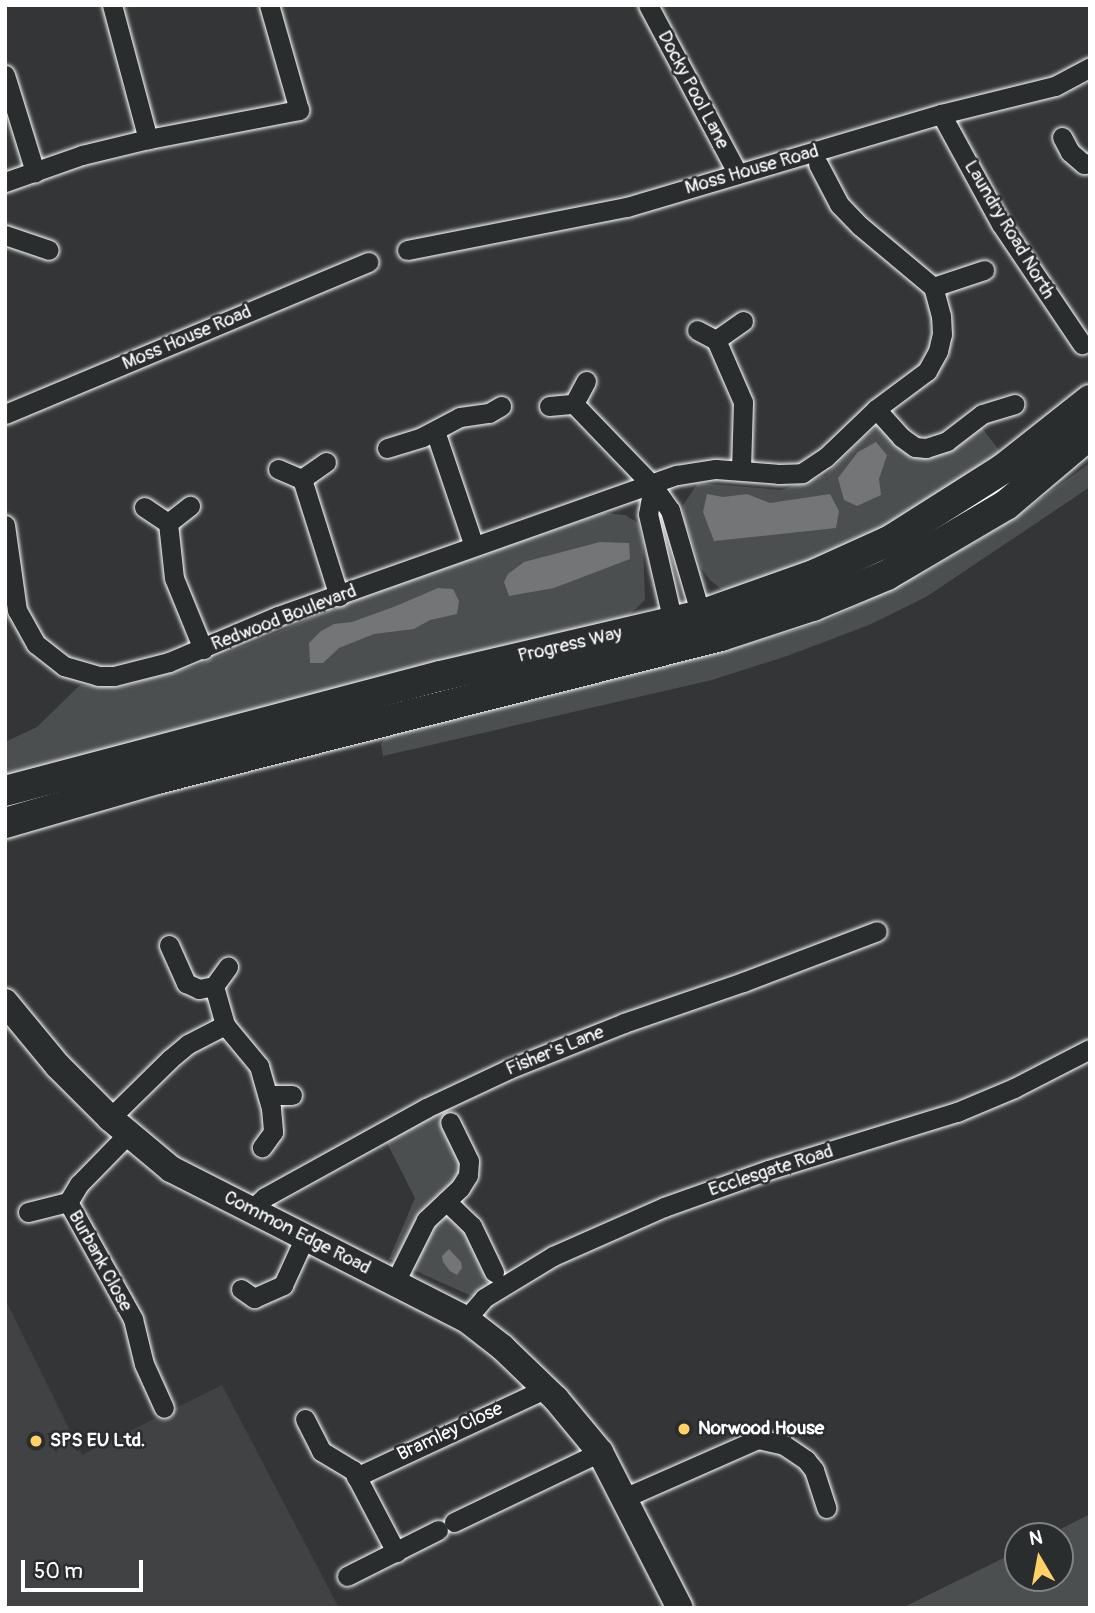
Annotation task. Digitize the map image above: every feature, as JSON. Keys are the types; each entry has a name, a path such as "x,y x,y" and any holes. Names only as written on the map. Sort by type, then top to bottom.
{"main road":[{"name":"Progress Way","path":"5,823 679,624 816,574 891,540 1003,469 1090,400"},
{"path":"679,624 718,626 825,590 850,591 887,575 1006,505 1090,435"},
{"name":"Progress Way","path":"5,791 441,676 679,624"},
{"path":"5,844 75,814 103,793"},
{"name":"Common Edge Road","path":"5,1002 58,1066 118,1127 171,1169 466,1319 502,1347 545,1389 600,1452 680,1608"}],"street":[{"path":"112,5 148,138"},
{"path":"5,182 82,155 148,138 299,110 269,5"},
{"name":"Docky Pool Lane","path":"648,5 738,174"},
{"name":"Moss House Road","path":"407,250 627,207 941,114 1055,86 1090,67"},
{"path":"5,75 35,172"},
{"name":"Laundry Road North","path":"941,114 1001,224 1082,344"},
{"path":"1062,137 1070,152 1084,164 1090,163"},
{"path":"818,164 839,204 860,226 933,287 984,270"},
{"path":"5,235 49,250"},
{"name":"Moss House Road","path":"5,414 369,262"},
{"name":"Redwood Boulevard","path":"5,525 17,610 36,644 64,666 98,676 114,676 169,662 278,617 693,471 802,473 825,457 876,409 927,371 934,362 942,334 942,316 933,287"},
{"path":"716,340 743,321"},
{"path":"697,330 716,340 743,402 741,470"},
{"path":"574,404 586,381"},
{"path":"549,406 574,404"},
{"path":"574,404 630,466 653,486 670,510 679,624"},
{"path":"876,409 901,437 915,447 926,448 947,441 982,414 1014,404"},
{"path":"387,448 435,431 460,417 489,412 501,406"},
{"path":"435,431 474,546"},
{"path":"302,479 326,461"},
{"path":"278,469 302,479 339,596"},
{"path":"653,486 648,514 679,624"},
{"path":"168,523 190,506"},
{"path":"144,508 168,523"},
{"path":"168,523 174,578 203,649"},
{"name":"Fisher's Lane","path":"251,1210 265,1197 414,1114 509,1069 624,1023 743,982 877,931"},
{"path":"169,945 186,984 199,989 214,986 228,967"},
{"path":"214,986 225,1025 259,1066 268,1095 273,1132 262,1147"},
{"name":"Burbank Close","path":"28,1212 68,1202 118,1127 170,1059 188,1044 225,1025"},
{"name":"Ecclesgate Road","path":"466,1319 484,1298 553,1256 664,1207 768,1170 957,1112 1014,1088 1090,1049"},
{"path":"268,1095 292,1095"},
{"path":"395,1282 426,1220 460,1188 470,1168 450,1122"},
{"path":"446,1201 472,1226 494,1272"},
{"name":"Burbank Close","path":"68,1202 133,1319 144,1364 164,1408"},
{"path":"254,1318 247,1293 283,1285 305,1237"},
{"name":"Burbank Close","path":"133,1319 153,1318"},
{"name":"Bramley Close","path":"356,1476 545,1389"},
{"path":"305,1419 321,1451 347,1466 356,1476 396,1552"},
{"path":"624,1498 758,1438 783,1446 806,1460 814,1470 826,1508"},
{"path":"347,1576 600,1452"}],"shaded area":[{"path":"975,419 1002,454 878,533 737,592 721,589 701,568 684,519 683,505 698,483 781,490 826,475 866,435 886,421 915,447"},
{"path":"876,442 887,455 879,479 881,495 857,506 844,500 838,478 858,452"},
{"path":"1090,463 1090,487 926,597 869,625 787,656 712,680 383,756 381,744 386,737 422,724 722,652 828,620 930,569 1013,519"},
{"path":"707,494 723,497 747,494 770,503 830,494 839,511 836,528 714,541 703,512"},
{"path":"604,513 625,515 638,523 643,543 645,600 624,620 5,784 5,742 37,727 80,685 120,687 195,666 397,583"},
{"path":"600,542 629,543 630,559 554,588 509,596 504,582 508,574 524,562"},
{"path":"438,588 453,589 459,601 457,614 430,620 414,629 374,634 339,648 323,663 310,663 309,643 321,631 334,624 352,622 396,606"},
{"path":"444,1110 469,1161 447,1202 499,1281 476,1298 389,1259 415,1198 385,1139"},
{"path":"449,1249 461,1262 462,1268 457,1275 443,1262 442,1256"},
{"name":"SPS EU Ltd.","path":"5,1299 82,1455 222,1385 339,1608 5,1608"},
{"path":"1090,1514 1090,1608 902,1608 1004,1558 1004,1592 1074,1592 1074,1522"}],"place":[{"name":"Norwood House","path":"684,1429"},
{"name":"SPS EU Ltd.","path":"36,1441"}]}
